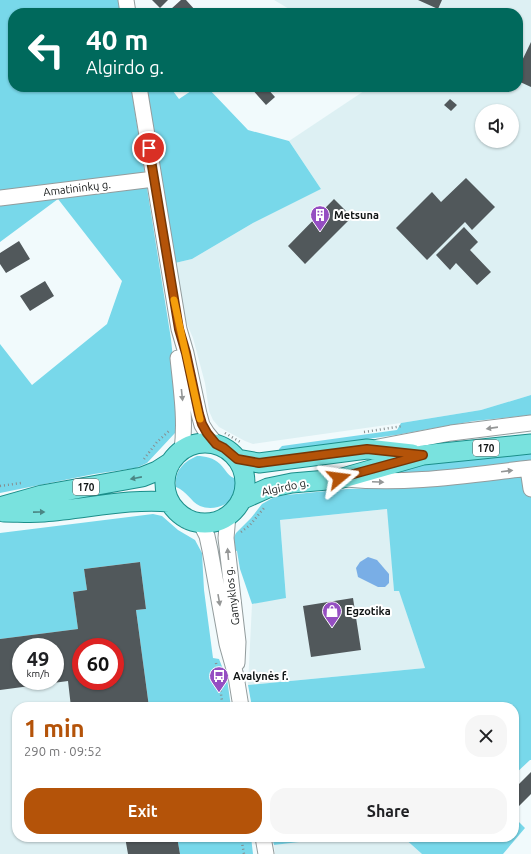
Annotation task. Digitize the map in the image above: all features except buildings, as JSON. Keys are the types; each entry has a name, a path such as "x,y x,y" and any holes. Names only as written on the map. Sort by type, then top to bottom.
{"main road":[{"name":"Algirdo g.","path":"218,438 227,450 242,452 259,463 367,449 423,455"},
{"path":"218,438 198,443 176,456 166,472 166,492 171,509 188,519 196,527 228,515"},
{"name":"Algirdo g.","path":"241,500 268,488 292,483 339,478 423,455 531,444"},
{"name":"Algirdo g.","path":"228,515 241,500 244,490 245,479 242,468 242,452"},
{"name":"170","path":"0,507 42,495 142,477 157,471 176,456"},
{"name":"170","path":"0,512 43,512 158,501 171,509"}],"street":[{"path":"140,92 179,329 202,424 207,433 218,438"},
{"name":"Amatininkų g.","path":"0,198 154,179"},
{"path":"176,456 184,434 178,353 179,329"},
{"path":"367,449 451,433 531,423"},
{"path":"339,478 379,482 435,480 529,469 531,489"},
{"name":"Gamyklos g.","path":"228,515 226,538 238,642 236,676"},
{"name":"Gamyklos g.","path":"196,527 207,536 227,644 236,676 240,702"},
{"path":"264,842 266,854"}],"path":[{"path":"140,462 169,431 172,425"},
{"path":"218,438 242,452"},
{"path":"0,486 22,483"},
{"path":"237,536 253,521 265,506"},
{"path":"171,509 180,525 196,527"},
{"path":"216,657 222,702"},
{"path":"242,842 244,854"}],"shaded area":[{"path":"0,0 118,0 119,8 8,8 8,92 132,92 171,339 179,418 175,433 147,463 136,468 94,474 0,493 0,344 32,385 107,324 122,281 58,199 0,242"},
{"path":"274,0 531,0 531,395 481,410 253,444 219,427 213,420 209,411 205,383 193,338 183,315 175,263 192,259 253,223 321,189 289,141 362,92 523,92 523,8 288,8"},
{"path":"147,92 174,92 179,99 190,92 212,92 248,130 289,141 321,189 253,223 192,259 175,263"},
{"path":"531,395 531,415 474,421 396,435 279,451 282,446 397,430 401,423 481,410"},
{"path":"531,453 531,462 415,473 382,473 429,464"},
{"path":"197,456 215,460 229,475 237,479 235,494 229,502 215,508 200,506 183,491 176,487 176,476 180,468"},
{"path":"531,476 531,760 519,770 519,702 251,702 248,685 425,668 399,591 394,591 387,509 280,520 286,598 252,604 240,569 237,551 232,550 233,539 236,533 262,504 276,496 347,489 420,487"},
{"path":"388,509 394,591 399,590 425,668 248,685 252,604 286,597 280,520"},
{"path":"153,514 162,516 178,530 195,540 202,553 204,590 213,658 219,659 227,679 230,702 148,702 136,610 146,609 140,562 84,569 87,590 73,592 78,629 0,639 0,533"},
{"path":"368,557 377,560 389,574 389,583 385,587 378,587 358,577 356,568 360,562"},
{"path":"140,562 146,609 136,610 148,702 12,702 12,842 178,842 180,854 0,854 0,639 73,592 84,569"},
{"path":"519,822 525,828 519,835"},
{"path":"178,842 252,842 253,854 180,854"},
{"path":"273,842 299,842 274,845"},
{"path":"299,842 409,842 422,854 275,854 274,845"},
{"path":"409,842 513,842 503,854 422,854"}],"slow traffic":[{"path":"174,300 179,329 186,353 200,419"}],"place":[{"name":"Metsuna","path":"320,232"},
{"name":"Egzotika","path":"332,628"},
{"name":"Avalynės f.","path":"219,693"}],"route":[{"path":"149,148 179,329 186,353 199,414 207,433 216,444 231,453 237,459 259,463 367,449 423,455 339,478"}]}
